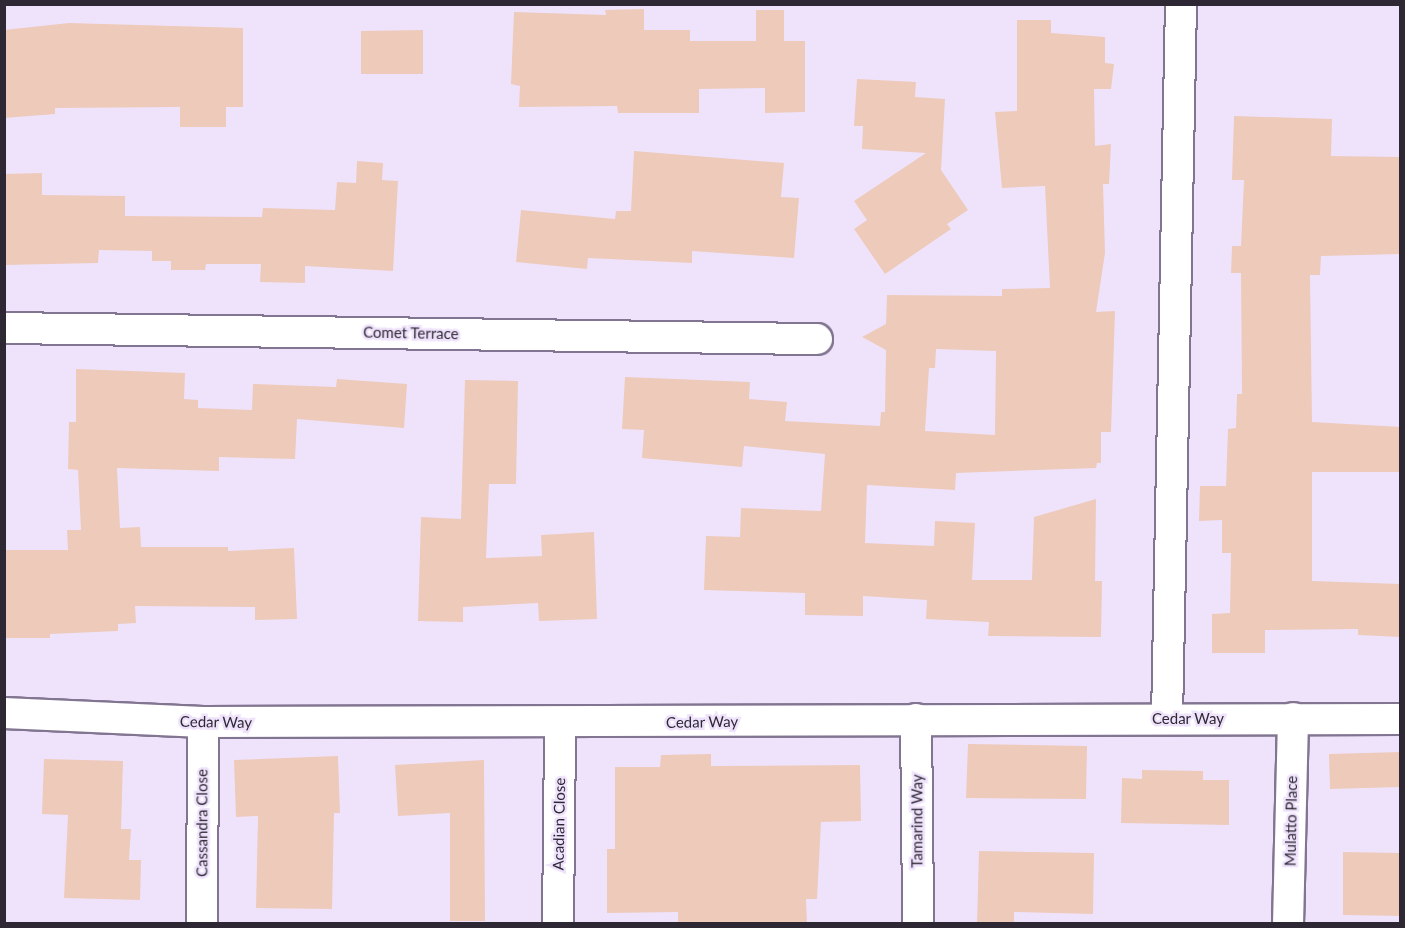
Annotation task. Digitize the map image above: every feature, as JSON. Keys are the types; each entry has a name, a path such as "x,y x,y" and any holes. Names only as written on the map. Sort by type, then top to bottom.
{"street":[{"path":"1167,719 1181,4"},
{"name":"Comet Terrace","path":"4,328 817,339"},
{"name":"Cedar Way","path":"4,713 203,722 560,724 916,719 1401,719"},
{"name":"Mulatto Place","path":"1288,924 1293,718"},
{"name":"Tamarind Way","path":"916,719 918,924"},
{"name":"Cassandra Close","path":"202,924 203,722"},
{"name":"Acadian Close","path":"558,924 560,724"}],"building":[{"path":"644,9 644,30 690,30 690,41 756,41 756,10 784,10 784,41 805,41 805,112 765,113 765,88 699,89 699,113 618,113 617,106 519,107 520,86 511,84 514,12 606,15 605,10"},
{"path":"1017,20 1051,20 1051,33 1105,37 1105,63 1114,64 1111,89 1094,89 1095,146 1111,144 1109,184 1103,184 1105,253 1096,312 1115,311 1111,432 1101,432 1101,463 1097,463 1096,468 956,473 955,490 867,485 865,543 934,546 935,521 975,523 972,580 1032,580 1034,517 1096,499 1095,581 1102,581 1101,637 988,636 989,622 926,619 927,600 863,596 863,616 805,615 805,593 704,590 706,536 740,537 741,508 821,511 825,454 744,446 742,467 642,458 644,430 622,429 625,377 750,382 749,399 787,402 785,421 880,426 881,412 885,412 886,350 862,337 886,324 887,295 1002,296 1002,289 1050,288 1045,186 1002,188 995,112 1017,111","holes":["936,349 996,351 995,435 925,431 929,368 935,368"]},
{"path":"69,23 243,28 243,107 226,107 226,127 180,127 180,107 55,108 55,114 4,118 4,30"},
{"path":"423,30 423,74 361,74 361,31"},
{"path":"857,79 916,82 915,97 945,99 941,170 968,210 947,224 951,229 885,274 854,229 867,220 854,201 926,153 862,149 863,126 854,126"},
{"path":"1234,116 1332,119 1331,156 1401,157 1401,254 1321,256 1320,275 1310,275 1312,422 1401,427 1401,472 1312,472 1312,581 1401,584 1401,637 1358,635 1358,629 1265,630 1265,653 1212,653 1212,614 1230,613 1231,553 1222,553 1222,520 1199,521 1200,486 1226,486 1228,429 1236,428 1237,394 1242,394 1241,273 1231,273 1232,246 1241,246 1244,180 1232,180"},
{"path":"634,151 784,163 781,197 799,198 794,258 692,251 692,263 588,258 587,269 516,262 521,210 615,219 616,211 631,211"},
{"path":"357,161 383,163 382,180 398,181 393,271 305,266 305,283 260,282 261,264 206,264 205,270 171,270 171,261 152,261 152,251 99,250 98,263 4,265 4,174 42,173 42,195 125,196 125,216 262,217 263,208 335,210 337,182 356,183"},
{"path":"76,369 185,373 184,399 198,400 198,408 252,410 253,384 336,387 337,379 407,384 404,428 297,419 295,459 219,457 219,471 117,468 120,528 140,527 141,547 228,547 228,551 294,548 297,619 255,620 255,607 135,606 136,623 118,624 118,631 50,634 50,638 4,638 4,550 68,550 67,530 81,530 78,470 68,469 69,422 76,422"},
{"path":"465,380 518,381 516,484 489,484 486,558 542,556 541,535 594,532 597,619 539,621 538,603 463,607 463,622 418,621 421,517 461,519"},
{"path":"968,744 1087,746 1086,799 966,798"},
{"path":"1401,752 1401,787 1330,789 1329,754"},
{"path":"711,754 711,766 860,765 861,821 821,822 817,899 806,899 807,924 678,924 678,912 607,913 607,849 615,849 615,767 660,767 661,755"},
{"path":"338,756 340,813 334,813 332,909 256,908 258,816 236,817 234,760"},
{"path":"44,759 123,761 121,829 131,829 129,860 141,860 140,900 64,898 68,815 42,814"},
{"path":"484,760 485,921 450,921 450,813 398,816 395,765"},
{"path":"1142,770 1203,771 1203,780 1229,780 1229,825 1121,823 1122,778 1142,779"},
{"path":"979,851 1094,853 1093,914 1014,912 1014,924 977,924"},
{"path":"1343,852 1401,853 1401,916 1343,915"}]}
